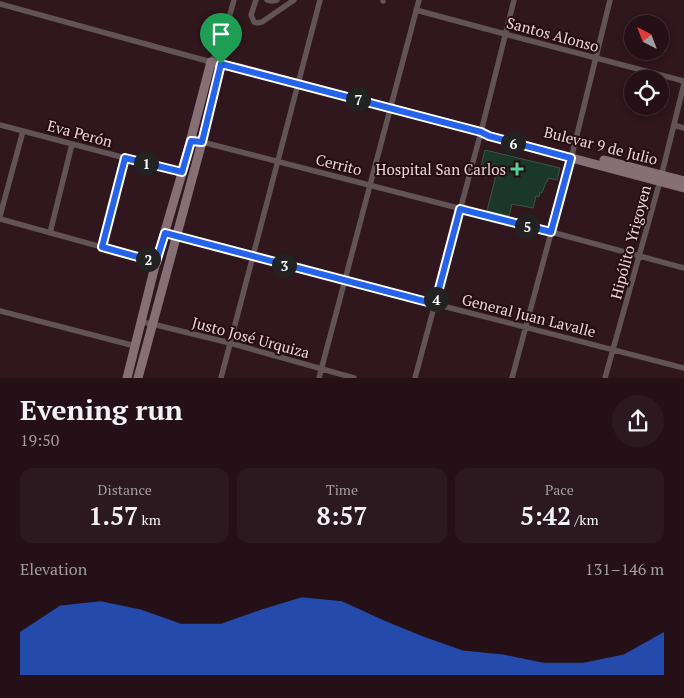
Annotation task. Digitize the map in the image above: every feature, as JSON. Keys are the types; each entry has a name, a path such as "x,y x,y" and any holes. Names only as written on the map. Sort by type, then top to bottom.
{"main road":[{"name":"Bulevar 9 de Julio","path":"211,62 481,132 491,131 660,178 684,181"},
{"path":"127,378 156,262 191,141 211,62"},
{"path":"138,378 202,142 221,64"},
{"name":"Bulevar 9 de Julio","path":"660,178 684,188"}],"street":[{"path":"211,62 220,49 234,0"},
{"path":"256,0 250,15 257,24 294,0"},
{"path":"268,0 277,0"},
{"path":"221,378 320,0"},
{"path":"319,378 419,0"},
{"path":"415,378 481,132 514,0"},
{"path":"512,378 572,155 610,0"},
{"name":"Bulevar 9 de Julio","path":"0,4 211,62"},
{"name":"Santos Alonso","path":"416,10 684,82"},
{"path":"220,49 221,64"},
{"name":"Hipólito Yrigoyen","path":"605,378 660,178 684,82"},
{"name":"Eva Perón","path":"0,125 182,172"},
{"path":"674,125 684,128"},
{"path":"23,131 0,218 156,262"},
{"name":"Cerrito","path":"191,141 278,161 684,268"},
{"path":"50,233 72,144"},
{"path":"102,247 125,158"},
{"name":"General Juan Lavalle","path":"165,233 684,368"},
{"path":"0,311 135,346"},
{"name":"Justo José Urquiza","path":"142,322 230,343 354,378"}],"building":[{"path":"485,150 560,168 557,180 548,178 542,193 540,192 539,197 536,196 533,208 512,204 509,216 487,211 498,167 489,165 486,177 479,175"}],"place":[{"name":"Hospital San Carlos","path":"517,169"}],"route":[{"path":"221,64 481,132 489,136 571,158 551,232 460,209 435,304 165,233 156,262 102,247 125,158 182,172 191,141 202,142 221,64"}]}
